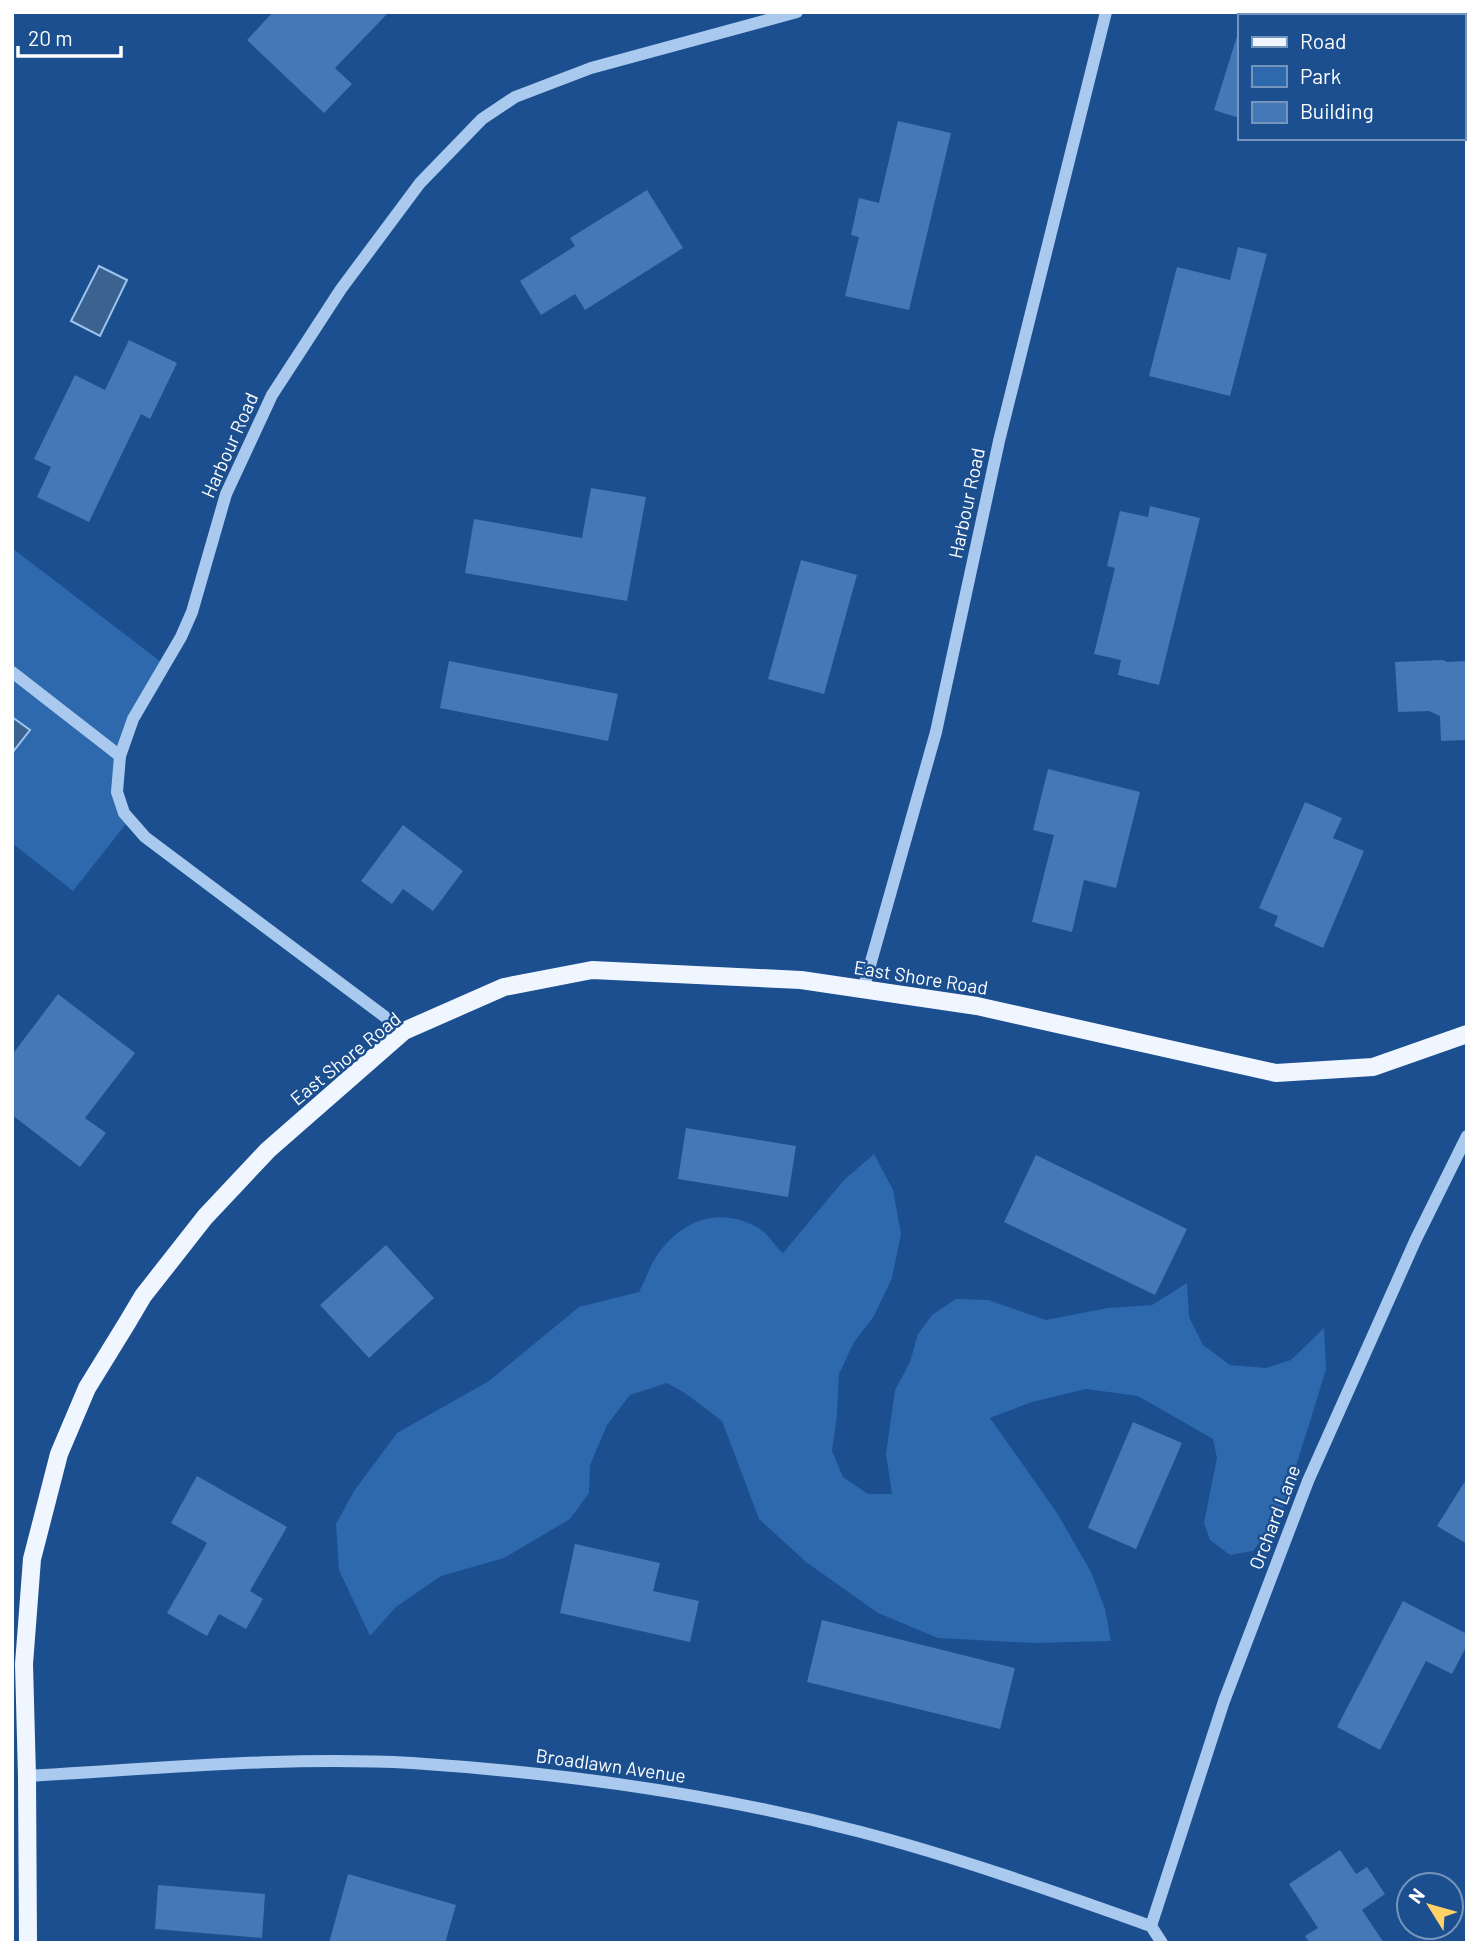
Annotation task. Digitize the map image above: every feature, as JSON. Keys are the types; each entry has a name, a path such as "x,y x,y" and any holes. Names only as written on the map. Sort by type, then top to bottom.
{"main road":[{"name":"East Shore Road","path":"28,1943 24,1664 19,1636 32,1559 59,1454 87,1388 143,1296 205,1217 268,1150 404,1031 503,987 592,970 801,980 976,1006 1276,1073 1373,1068 1467,1034"}],"street":[{"name":"Harbour Road","path":"404,1031 145,838 124,813 117,792 120,756 134,719 181,637 192,612 226,494 272,395 341,289 420,184 482,120 515,97 591,68 797,12"},
{"name":"Harbour Road","path":"863,990 936,732 999,441 1104,16"},
{"path":"12,672 120,756"},
{"name":"Orchard Lane","path":"1151,1926 1224,1701 1308,1481 1416,1239 1467,1136"},
{"name":"Broadlawn Avenue","path":"27,1776 293,1762 410,1763 548,1775 705,1797 860,1832 1002,1873 1151,1926"},
{"path":"1151,1926 1162,1943"}],"green space":[{"path":"12,548 165,665 133,719 117,792 129,820 73,891 12,843"},
{"path":"874,1154 893,1190 901,1234 892,1278 874,1316 854,1342 839,1374 832,1451 843,1477 868,1494 892,1494 886,1454 895,1390 910,1362 918,1334 932,1315 956,1299 988,1300 1046,1320 1108,1308 1152,1305 1187,1283 1189,1317 1203,1345 1230,1365 1266,1368 1291,1360 1324,1328 1326,1369 1281,1513 1253,1551 1230,1555 1210,1540 1204,1523 1217,1458 1213,1439 1138,1396 1086,1389 1032,1402 990,1418 1057,1513 1091,1572 1105,1609 1111,1641 1034,1643 938,1638 878,1613 806,1562 759,1519 722,1421 667,1383 630,1395 607,1425 590,1465 589,1493 570,1519 504,1558 441,1576 396,1607 370,1636 339,1570 336,1524 354,1491 397,1433 489,1381 579,1307 639,1292 656,1257 666,1244 689,1226 716,1218 745,1222 763,1231 783,1253 844,1180"}],"shaded area":[{"path":"99,266 127,280 100,336 71,321"},
{"path":"12,717 30,730 12,753"}],"building":[{"path":"273,12 389,12 335,68 352,84 324,113 247,40"},
{"path":"1244,12 1341,12 1340,14"},
{"path":"1238,33 1238,118 1214,110"},
{"path":"898,121 951,133 909,310 845,296 859,237 851,235 859,198 879,203"},
{"path":"647,190 683,248 585,310 575,294 541,315 520,281 575,246 570,238"},
{"path":"1238,247 1267,254 1230,396 1149,376 1177,267 1230,280"},
{"path":"129,340 177,363 150,419 141,414 89,522 37,497 51,467 34,459 75,375 105,390"},
{"path":"591,488 646,497 627,601 465,573 474,519 582,538"},
{"path":"1150,506 1200,518 1159,685 1118,675 1121,660 1094,654 1115,568 1107,566 1120,511 1148,517"},
{"path":"801,560 857,575 824,694 768,679"},
{"path":"449,661 618,694 608,741 440,708"},
{"path":"1467,661 1467,740 1441,741 1440,716 1429,711 1398,712 1395,662"},
{"path":"1048,769 1140,792 1116,888 1084,880 1072,932 1032,922 1054,835 1033,830"},
{"path":"1305,802 1342,818 1333,838 1364,851 1323,948 1274,926 1278,916 1259,908"},
{"path":"403,825 463,871 433,911 403,889 392,904 361,881"},
{"path":"58,994 135,1053 85,1118 106,1133 80,1167 12,1115 12,1055"},
{"path":"686,1128 796,1146 788,1197 678,1179"},
{"path":"1036,1155 1187,1229 1155,1295 1004,1222"},
{"path":"386,1245 434,1298 369,1358 320,1305"},
{"path":"1133,1422 1182,1443 1136,1549 1088,1528"},
{"path":"197,1476 287,1527 250,1591 263,1599 246,1629 219,1614 207,1636 167,1613 207,1543 171,1523"},
{"path":"1467,1478 1467,1544 1437,1526"},
{"path":"575,1544 660,1563 653,1591 699,1601 690,1642 560,1613"},
{"path":"1403,1601 1467,1634 1467,1645 1452,1674 1426,1661 1380,1750 1337,1727"},
{"path":"822,1620 1015,1668 1000,1729 807,1682"},
{"path":"1340,1850 1356,1874 1367,1867 1385,1894 1362,1910 1384,1943 1310,1943 1305,1936 1318,1928 1289,1884"},
{"path":"348,1874 456,1905 445,1943 329,1943"},
{"path":"158,1885 265,1894 262,1938 155,1929"}]}
